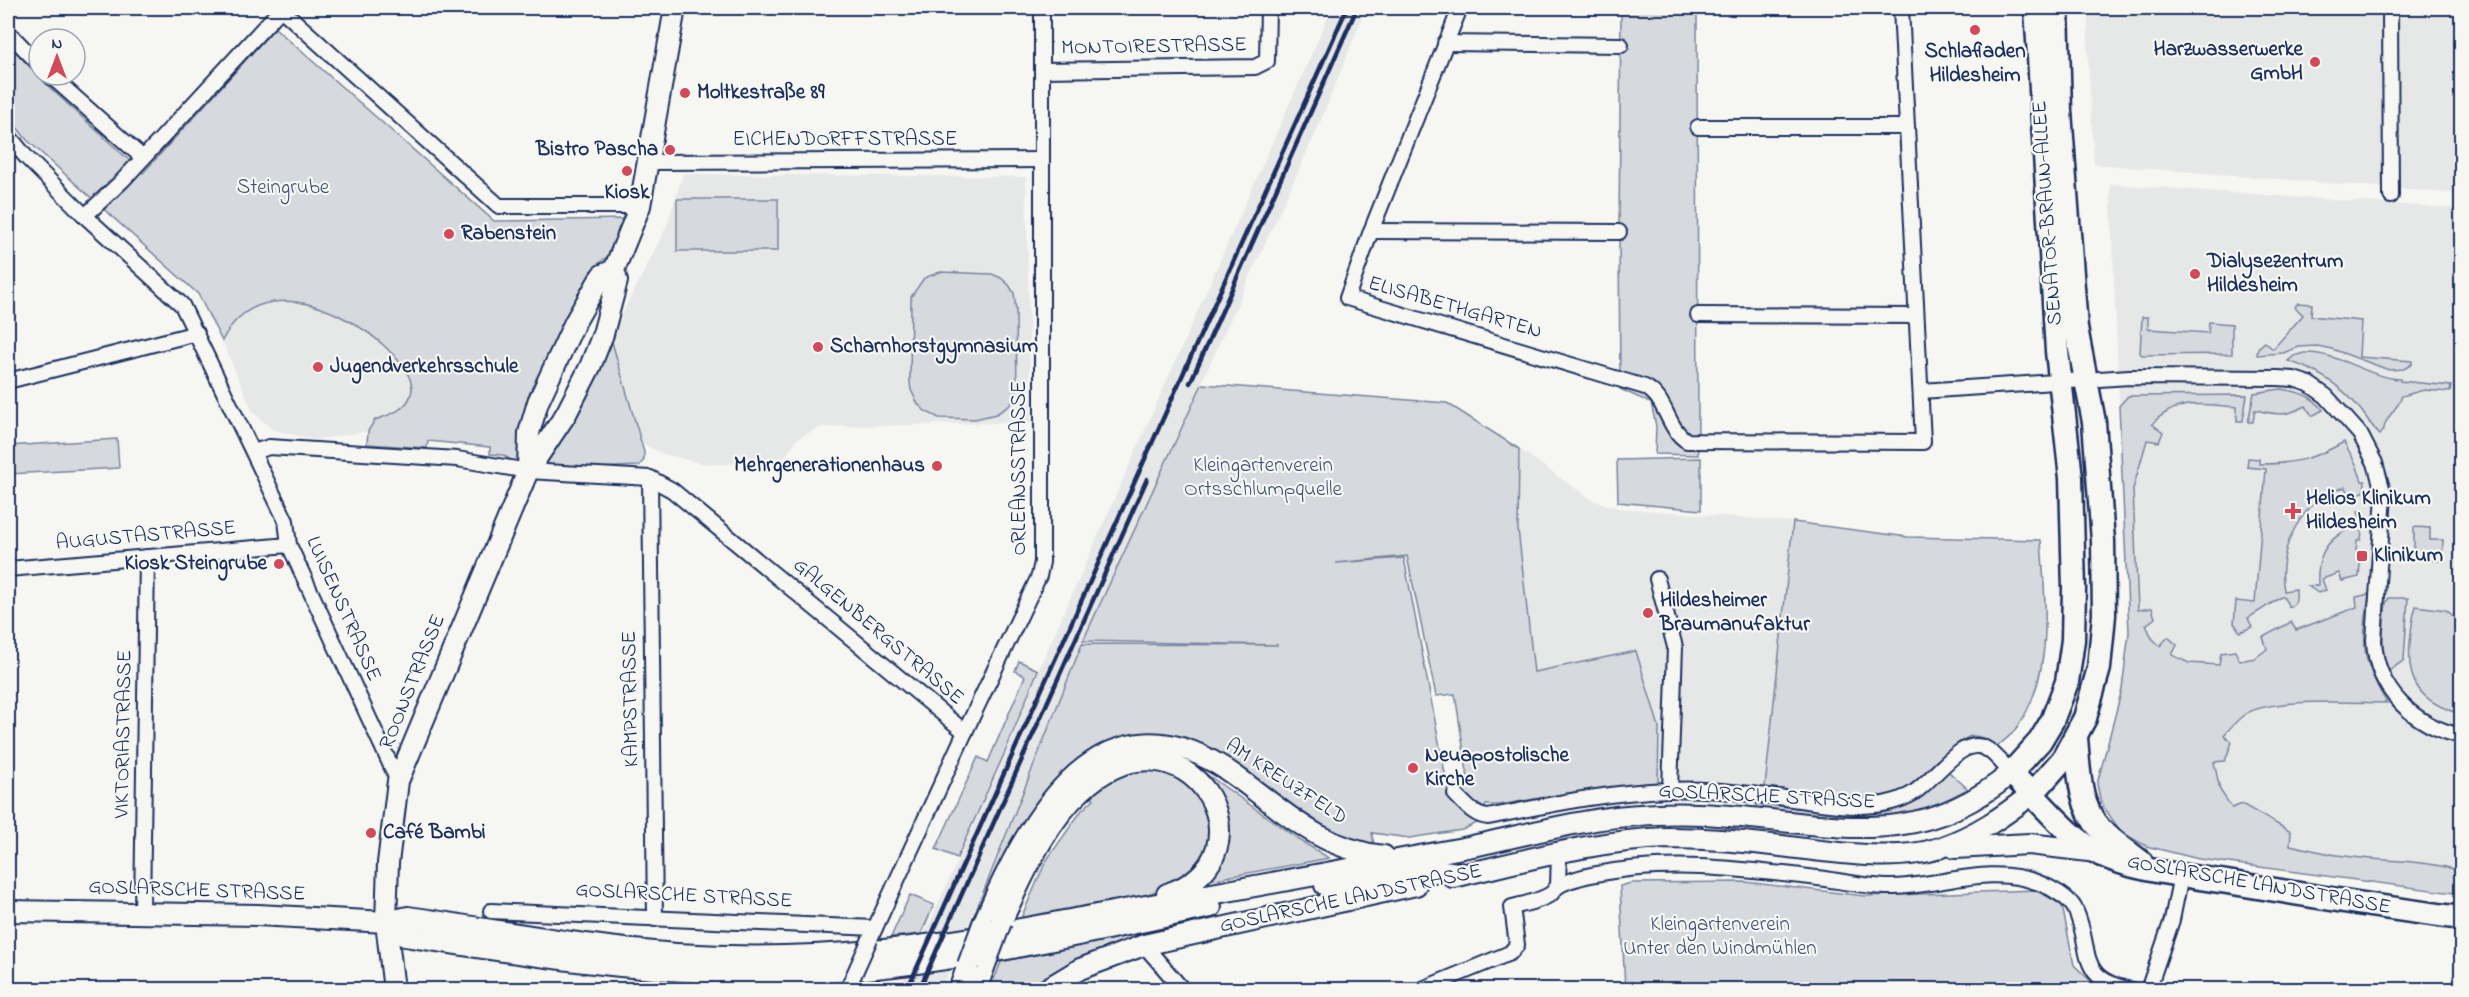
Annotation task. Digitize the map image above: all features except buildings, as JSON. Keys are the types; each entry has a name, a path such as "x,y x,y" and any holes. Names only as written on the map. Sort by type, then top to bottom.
{"main road":[{"path":"528,471 566,414 590,367 603,334 617,281 614,270 639,206 649,162 675,8"},
{"name":"SENATOR-BRAUN-ALLEE","path":"2011,773 2040,741 2052,721 2064,691 2071,659 2074,598 2071,478 2060,382 2036,8"},
{"name":"SENATOR-BRAUN-ALLEE","path":"2033,793 2063,759 2076,738 2093,693 2099,668 2104,615 2103,541 2094,423 2076,328 2060,111 2057,8"},
{"path":"528,471 529,433 538,402 575,322 602,274 614,270"},
{"name":"ROONSTRASSE","path":"394,990 386,922 388,863 398,781 528,471"},
{"path":"2076,738 2085,802 2099,828 2149,868"},
{"name":"AM KREUZFELD","path":"1003,930 1022,843 1054,797 1082,769 1094,761 1120,748 1135,744 1167,746 1201,756 1233,774 1295,822 1333,844 1373,855 1401,858"},
{"path":"386,922 405,936 630,968 759,974 828,972 910,964 1003,930 1116,911 1193,883 1202,876 1214,855 1218,828 1211,798 1194,776 1169,763 1150,760 1130,763 1105,773 1082,790 1061,813 1040,846 1003,930 959,990"},
{"path":"2011,773 2033,793"},
{"name":"GOSLARSCHE STRASSE","path":"1116,911 1610,818 1662,813 1730,815 1851,829 1913,824 1950,811 1983,795 2011,773"},
{"name":"GOSLARSCHE LANDSTRASSE","path":"1144,945 1605,844 1668,838 1735,841 1870,854 1907,854 1937,849 1971,836 2033,793 2070,831 2097,852 2149,868 2375,906 2462,918"},
{"path":"1937,849 2019,844 2097,852"},
{"path":"1003,930 1332,883 1443,871 1465,874"},
{"name":"GOSLARSCHE STRASSE","path":"8,911 258,915 386,922 408,917 589,945 678,954 757,956 876,951 1003,930"},
{"path":"1045,990 1080,969 1144,945"},
{"path":"976,990 977,964"},
{"path":"828,972 837,975 856,990"}],"street":[{"path":"85,216 143,158 281,8 499,206 639,206"},
{"name":"ORLEANSSTRASSE","path":"965,732 1039,576 1042,562 1042,8"},
{"name":"MONTOIRESTRASSE","path":"1042,70 1255,67 1267,61 1268,8"},
{"name":"ELISABETHGARTEN","path":"1460,8 1371,231 1347,298 1621,378 1652,390 1681,438 1687,441 1923,442 1921,391"},
{"path":"1901,8 1921,391 2128,377 2278,378 2309,384 2326,396 2360,434 2369,450 2384,495 2374,640 2378,668 2391,692 2408,711 2435,728 2462,736"},
{"path":"2390,8 2391,196"},
{"path":"8,32 27,52"},
{"path":"1445,43 1621,45"},
{"path":"63,87 143,158"},
{"path":"1698,127 1907,127"},
{"path":"8,135 26,157 85,216 182,305 254,452 269,447 457,459 528,471 650,478"},
{"name":"EICHENDORFFSTRASSE","path":"649,162 1041,160"},
{"path":"1371,231 1619,232"},
{"path":"1698,315 1916,316"},
{"path":"8,381 197,333"},
{"name":"LUISENSTRASSE","path":"254,452 286,521 289,545 398,781"},
{"name":"GALGENBERGSTRASSE","path":"650,478 672,490 965,732 847,990"},
{"name":"KAMPSTRASSE","path":"650,478 655,919"},
{"name":"AUGUSTASTRASSE","path":"8,569 289,545"},
{"name":"VIKTORIASTRASSE","path":"142,913 147,557"},
{"path":"1658,579 1675,647 1670,790"},
{"path":"1455,794 1480,817 1617,793 1670,790 1731,792 1846,805 1881,805 1909,796 1932,780 1957,752 1975,746 1986,748 2011,773"},
{"path":"1558,854 1558,886"},
{"path":"1420,990 1510,953 1517,945 1512,907 1551,893 1558,886 1590,876 1648,867 1689,866 1742,869 1886,887 1923,885 1977,875 2002,874 2020,877 2040,883 2060,894 2074,906 2091,969 2105,981 2132,990"},
{"path":"2148,990 2172,920 2181,874"},
{"name":"GOSLARSCHE STRASSE","path":"491,910 873,934"},
{"path":"1144,945 1183,990"}],"shaded area":[{"path":"1332,8 1366,8 1317,130 1083,641 942,989 899,990 1008,750 1039,669"},
{"path":"2088,8 2461,8 2461,194 2094,164 2088,57"},
{"name":"Scharnhorstgymnasium","path":"683,174 1026,177 1031,422 820,427 797,439 784,458 725,464 699,463 664,454 573,411 666,228"},
{"name":"Helios Klinikum Hildesheim","path":"2110,184 2461,209 2461,891 2146,846 2101,803 2097,784 2122,689 2129,632"},
{"name":"Jugendverkehrsschule","path":"283,301 304,302 334,312 365,331 383,346 411,380 412,394 404,407 375,420 368,431 315,440 272,429 253,412 222,341 230,326 247,311 265,304"},
{"path":"1519,449 1592,500 1618,508 1793,522 1765,787 1658,784 1659,727 1636,652 1534,673 1518,529"}],"green space":[{"path":"1621,8 1697,8 1698,455 1655,454 1656,426 1651,403 1620,389"},
{"name":"Steingrube","path":"275,28 494,221 624,219 609,255 596,266 570,311 530,392 519,444 527,470 503,455 490,454 490,447 428,441 427,448 367,444 368,431 375,420 402,408 409,400 411,394 409,376 394,355 370,334 339,316 306,304 274,302 244,313 222,341 198,294 27,140 8,116 8,43 27,63 27,87 49,87 143,173"},
{"path":"677,199 778,199 778,251 677,251"},
{"path":"940,272 992,274 1001,278 1014,293 1017,395 1009,406 996,414 975,419 939,418 925,411 918,404 911,390 911,297 924,278"},
{"path":"2298,303 2312,304 2311,316 2361,321 2359,357 2412,361 2412,364 2404,369 2389,370 2332,349 2317,346 2299,347 2283,353 2257,355 2258,348 2265,342 2273,349 2303,315 2295,307"},
{"path":"2142,317 2148,317 2148,329 2208,333 2209,322 2232,324 2232,354 2142,355 2140,353"},
{"path":"612,342 644,452 644,460 639,466 527,471 572,420"},
{"path":"2305,353 2329,356 2376,374 2400,379 2400,381 2451,386 2450,392 2424,390 2402,396 2380,435 2353,400 2337,386 2319,374 2288,361 2294,356"},
{"name":"Kleingartenverein Ortsschlumpquelle","path":"1202,384 1447,403 1519,449 1518,529 1534,672 1636,651 1659,727 1658,784 1569,793 1499,805 1486,805 1477,823 1462,830 1409,838 1372,833 1374,846 1338,837 1137,736 1130,737 1099,749 1065,774 1046,792 1016,834 968,930 1082,644 1278,645 1083,641","holes":["1407,556 1436,696 1455,694 1469,785 1448,789 1404,558 1336,563"]},
{"path":"2281,389 2305,395 2323,410 2312,416 2306,406 2281,414 2255,410 2253,422 2248,422 2254,393"},
{"path":"2247,395 2243,421 2237,421 2237,407 2202,404 2181,406 2171,410 2161,415 2152,424 2163,432 2159,442 2147,440 2133,489 2138,610 2152,608 2155,618 2146,625 2152,638 2160,646 2168,637 2177,645 2172,655 2189,663 2219,665 2221,653 2235,651 2240,661 2255,658 2267,649 2263,637 2291,622 2296,630 2357,607 2356,597 2369,594 2364,639 2365,651 2372,674 2387,703 2292,703 2256,709 2244,715 2224,735 2232,742 2225,761 2214,762 2220,790 2232,808 2242,804 2291,832 2290,845 2338,855 2418,863 2461,871 2461,894 2199,859 2146,846 2121,832 2101,803 2097,784 2122,689 2129,632 2119,406 2128,396"},
{"path":"117,439 119,468 8,474 8,446"},
{"path":"2344,442 2362,481 2365,481 2364,492 2349,496 2346,487 2330,493 2305,513 2288,542 2284,558 2284,591 2296,589 2295,602 2289,607 2283,596 2248,618 2252,627 2240,632 2234,623 2236,601 2255,603 2266,469 2247,467 2248,458 2259,459 2259,464 2293,462 2323,453"},
{"path":"1701,458 1701,510 1618,502 1617,460"},
{"path":"2358,511 2364,511 2361,540 2357,541 2356,551 2361,551 2359,577 2342,581 2339,573 2322,579 2326,590 2318,593 2308,586 2318,585 2318,573 2323,553 2333,539 2361,523"},
{"path":"1793,522 1908,537 2041,540 2045,613 2042,661 2029,706 2013,733 1997,747 1979,737 1972,736 1965,739 1911,785 1889,795 1836,796 1765,787"},
{"path":"2414,527 2430,528 2430,540 2443,540 2442,561 2414,558"},
{"path":"2389,598 2408,598 2404,660 2389,671 2384,655 2383,637 2386,603"},
{"path":"2416,606 2446,610 2461,622 2461,714 2427,698 2414,681 2409,657 2411,629"},
{"path":"1019,661 1038,670 1006,750 957,858 936,849 978,757 988,762 1025,676 1015,671"},
{"path":"1165,770 1196,790 1213,834 1198,873 1132,901 1021,918 1046,861 1082,810 1094,799 1087,791 1120,771"},
{"path":"1948,771 1968,789 1932,806 1904,815 1860,819 1755,809 1757,804 1849,813 1874,811 1923,794"},
{"path":"1205,773 1301,841 1329,858 1210,880 1203,878 1218,857"},
{"name":"Kleingartenverein Unter den Windmühlen","path":"1745,882 1865,896 2036,890 2062,905 2074,965 2099,989 1625,989 1620,886 1631,883"},
{"path":"910,895 934,905 921,934 891,937"},
{"path":"1145,931 1146,933 1088,954 1030,989 990,990 1001,962"}],"railway":[{"path":"907,990 1347,8"},
{"path":"1190,383 1357,8"},
{"path":"919,990 1147,479"}],"place":[{"name":"Schlafladen Hildesheim","path":"1975,30"},
{"name":"Harzwasserwerke GmbH","path":"2315,62"},
{"name":"Moltkestraße 89","path":"685,93"},
{"name":"Bistro Pascha","path":"670,150"},
{"name":"Kiosk","path":"627,171"},
{"name":"Rabenstein","path":"449,234"},
{"name":"Dialysezentrum Hildesheim","path":"2195,274"},
{"name":"Scharnhorstgymnasium","path":"818,347"},
{"name":"Jugendverkehrsschule","path":"318,367"},
{"name":"Mehrgenerationenhaus","path":"937,466"},
{"name":"Helios Klinikum Hildesheim","path":"2293,511"},
{"name":"Klinikum","path":"2362,556"},
{"name":"Kiosk Steingrube","path":"279,564"},
{"name":"Hildesheimer Braumanufaktur","path":"1648,613"},
{"name":"Neuapostolische Kirche","path":"1413,768"},
{"name":"Café Bambi","path":"371,833"}]}
